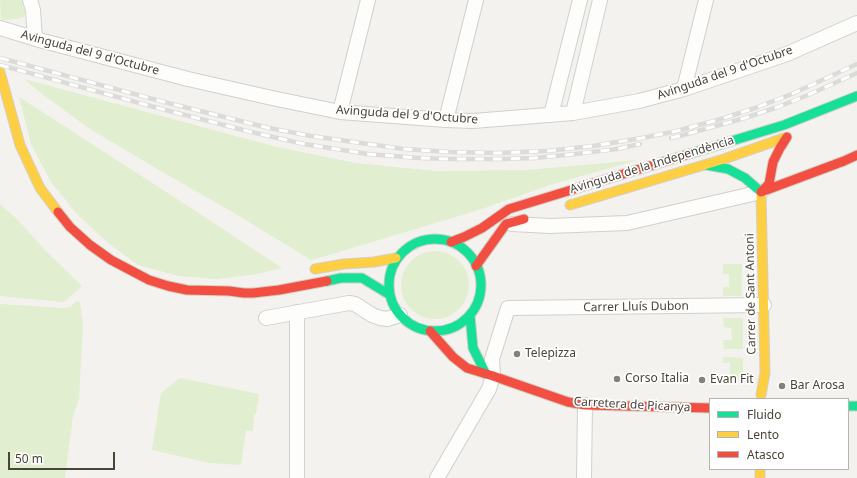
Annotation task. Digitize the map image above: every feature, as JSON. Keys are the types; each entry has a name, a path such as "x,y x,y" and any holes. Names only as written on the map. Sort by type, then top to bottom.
{"street":[{"path":"30,0 33,10 35,39"},
{"path":"340,112 368,0"},
{"path":"446,120 476,0"},
{"path":"551,115 580,0"},
{"path":"572,113 600,0"},
{"path":"684,89 706,0"},
{"name":"Avinguda del 9 d'Octubre","path":"0,28 35,39 188,79 340,112 473,121 572,113 639,101 684,89 787,54 857,23"},
{"path":"0,72 20,145 40,188 70,227 90,246 110,260 149,280 187,290 244,293 266,292 332,280 362,278 380,287 390,295"},
{"name":"Avinguda de la Independència","path":"451,242 482,228 509,210 784,125 857,96"},
{"path":"841,112 857,102"},
{"name":"Avinguda de la Independència","path":"559,208 724,159 790,136 780,148 773,162 769,184 761,192"},
{"path":"506,224 550,226 627,223 761,192 857,155"},
{"path":"704,165 728,169 745,178 761,192"},
{"name":"Carrer de Sant Antoni","path":"761,192 765,372 761,396"},
{"path":"476,266 506,224 536,215"},
{"path":"428,240 451,242 470,256 476,266 480,278 480,292 477,304 470,315 458,325 445,330 430,331 419,328 408,323 393,305 390,295 389,281 392,268 396,258 417,243 428,240"},
{"path":"308,270 396,258"},
{"path":"228,291 254,283"},
{"path":"266,318 349,303 355,304 372,315 380,318 387,319 400,315"},
{"name":"Carrer Lluís Dubon","path":"490,375 492,359 508,308 764,305"},
{"path":"297,312 297,478"},
{"path":"437,478 489,389 490,375 473,348 470,315"},
{"name":"Carretera de Picanya","path":"430,331 453,357 467,368 568,402 585,405 709,408"},
{"path":"584,478 585,405"}],"green space":[{"path":"0,0 22,0 25,13 24,16 16,19 1,19"},
{"path":"24,79 273,146 355,163 436,171 527,170 638,160 547,186 479,210 311,260 90,129"},
{"path":"19,97 282,268 257,274 217,279 178,276 138,265 108,243 76,213 51,182 31,144"},
{"path":"0,204 16,218 46,251 82,286 64,302 0,296"},
{"path":"435,251 448,254 459,261 466,272 469,285 466,298 459,309 448,316 435,319 422,316 411,309 404,298 401,285 404,272 411,261 422,254"},
{"path":"723,264 742,264 742,296 723,296 723,287 729,287 729,274 723,274"},
{"path":"77,301 80,303 83,325 79,399 73,416 65,478 0,478 0,304 64,308 70,307"},
{"path":"723,318 743,318 743,349 724,349 723,340 732,340 731,328 724,327"},
{"path":"723,357 743,358 743,380 724,379 723,375 730,375 730,362 723,363"},
{"path":"180,378 259,394 256,414 254,414 253,431 246,431 241,465 210,463 152,450 161,393"}],"railway":[{"path":"0,58 164,102 269,128 311,136 404,149 497,153 547,151 593,146 677,131 755,108 792,94 857,64"},
{"path":"0,65 251,132 304,144 368,154 450,159 535,158 617,149 640,144"},
{"path":"671,138 745,118 778,107 857,73"}],"traffic: fast":[{"path":"689,154 784,125 857,96"},
{"path":"706,165 728,169 745,178 761,192"},
{"path":"435,239 453,243 467,253 477,267 481,285 477,303 467,317 453,327 435,331 417,327 403,317 393,303 389,285 393,267 403,253 417,243 435,239"},
{"path":"327,281 341,278 362,278 390,295"},
{"path":"470,315 473,348 486,374"},
{"path":"849,406 857,406"}],"traffic: slow":[{"path":"0,72 20,145 40,188 58,212"},
{"path":"570,205 724,159 784,138"},
{"path":"761,192 765,373 761,395"},
{"path":"315,269 396,258"},
{"path":"760,470 760,478"}],"traffic: jam":[{"path":"761,192 769,184 773,162 787,137"},
{"path":"451,242 482,228 509,209 689,154"},
{"path":"761,192 857,155"},
{"path":"58,212 70,227 90,245 111,260 149,280 168,286 187,290 253,293 279,290 327,281"},
{"path":"476,266 506,224 524,219"},
{"path":"430,331 453,357 467,368 568,402 585,405 709,408"}],"place":[{"name":"Telepizza","path":"517,354"},
{"name":"Corso Italia","path":"617,379"},
{"name":"Evan Fit","path":"702,380"},
{"name":"Bar Arosa","path":"782,386"}]}
